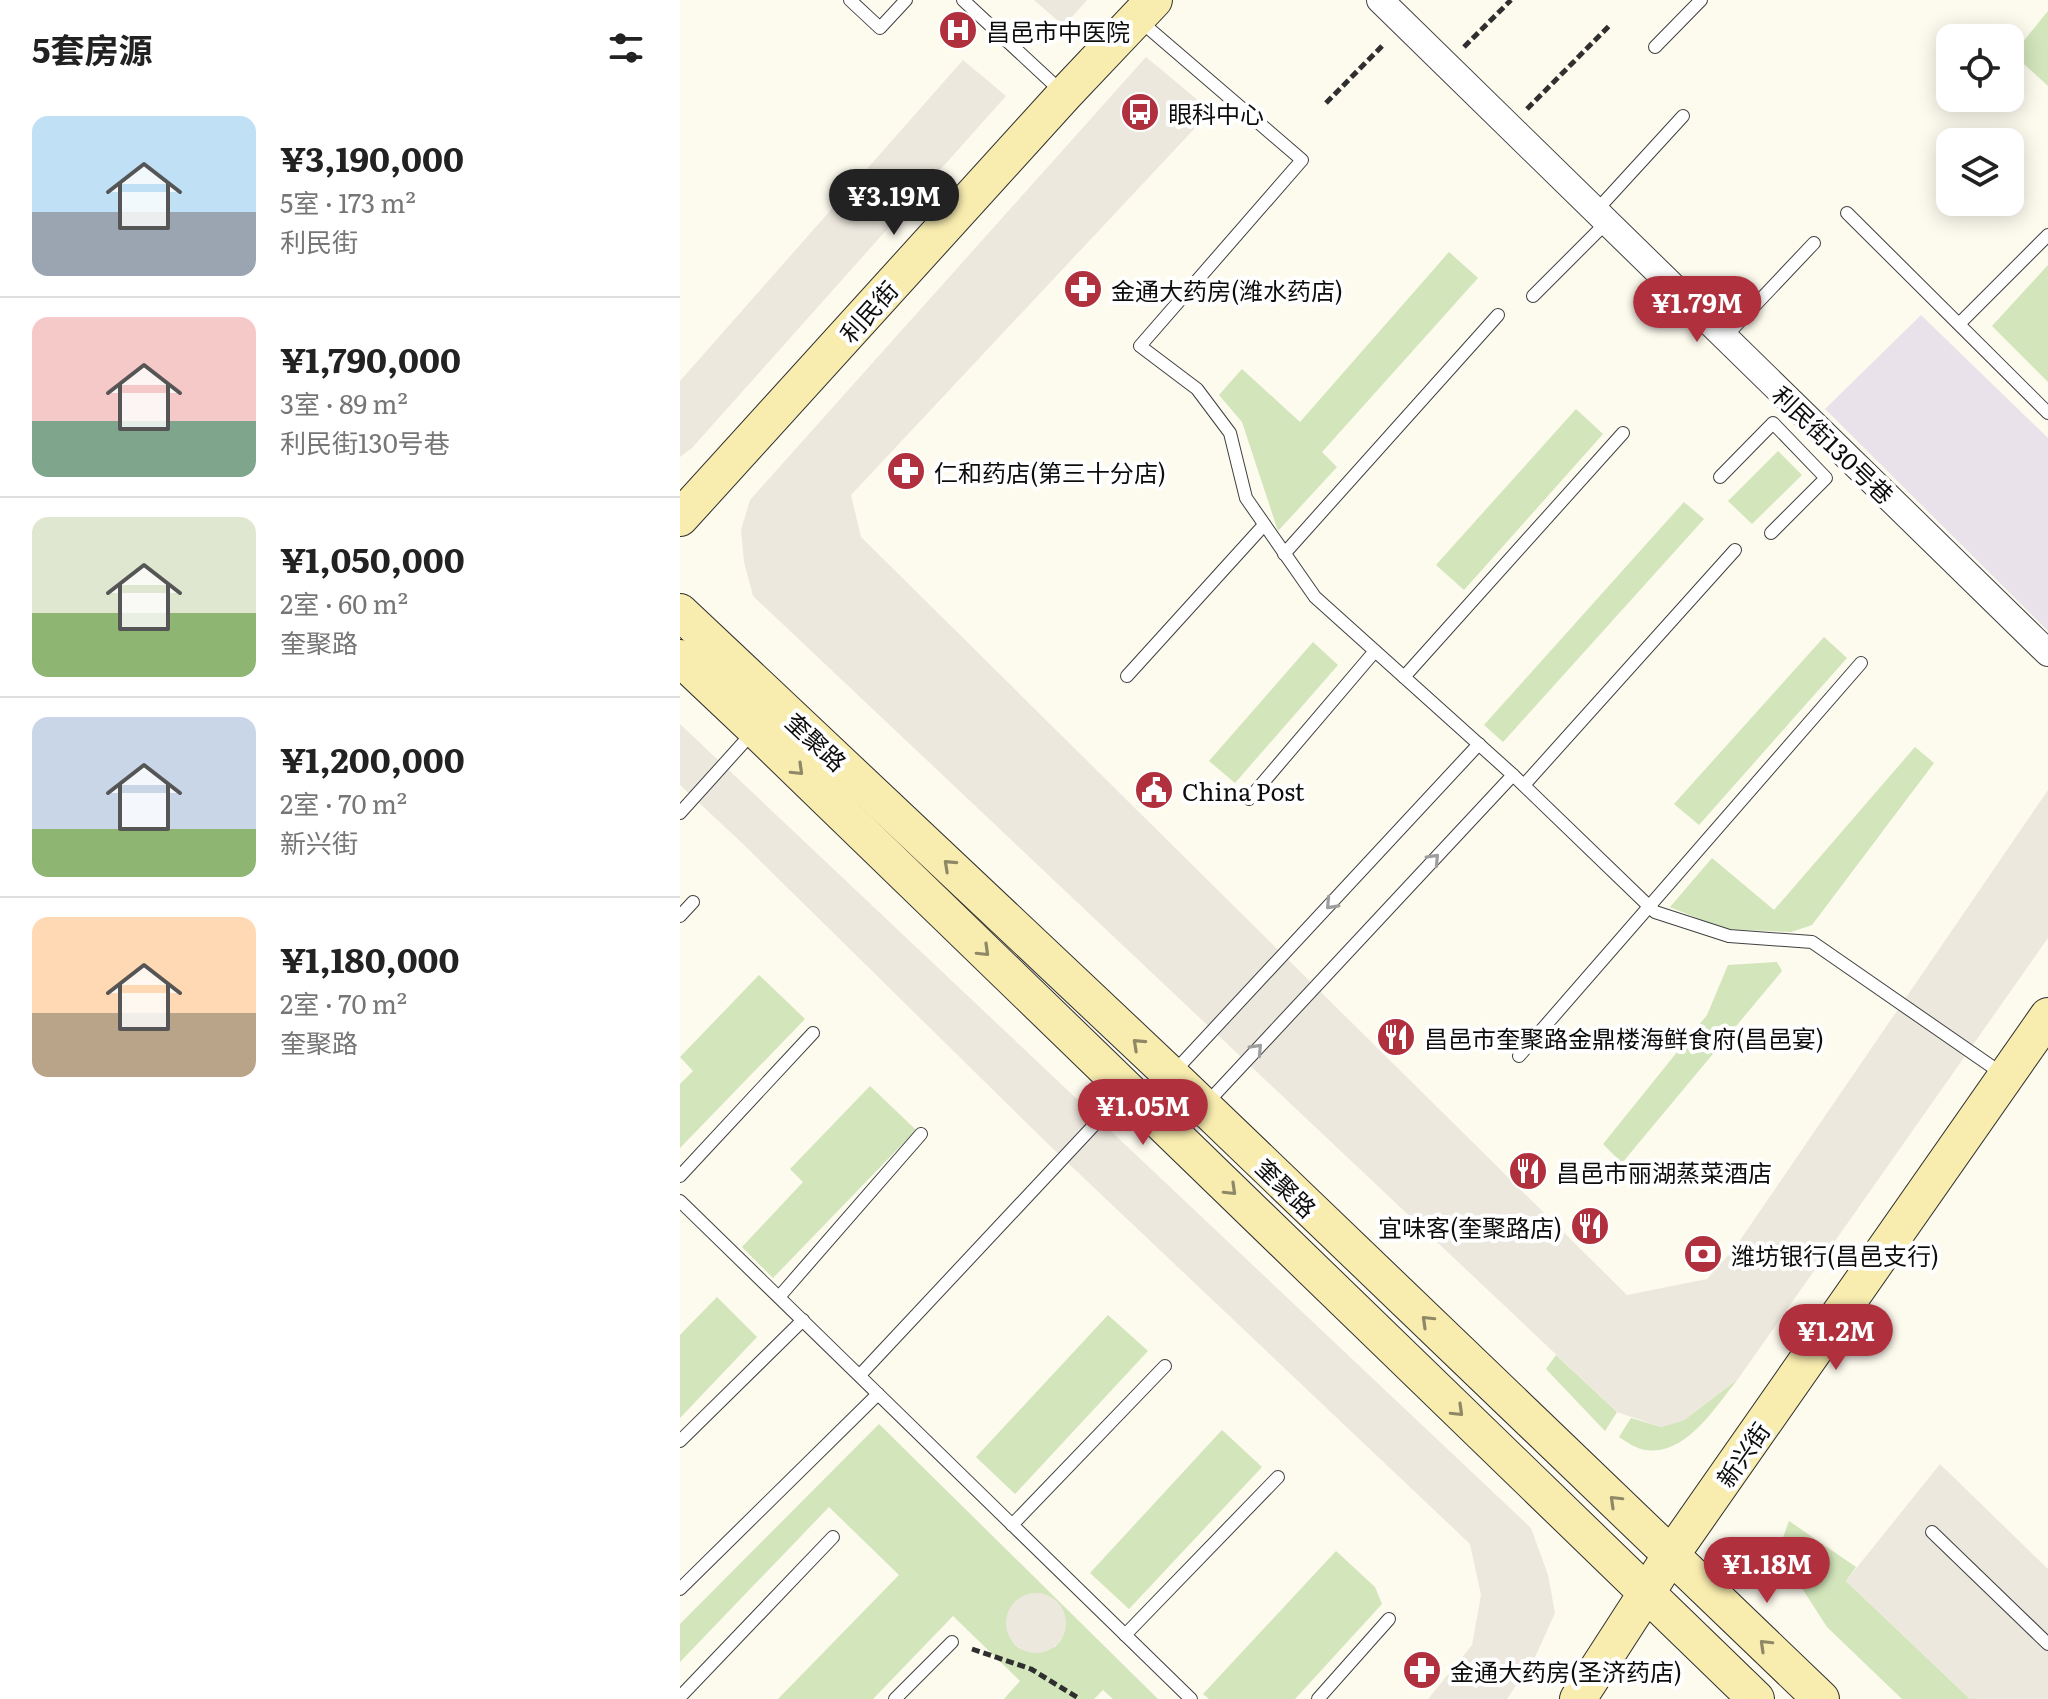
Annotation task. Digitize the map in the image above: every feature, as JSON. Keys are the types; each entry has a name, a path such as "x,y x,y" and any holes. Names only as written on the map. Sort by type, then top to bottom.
{"main road":[{"name":"利民街","path":"680,518 1146,9"},
{"name":"奎聚路","path":"680,612 1171,1075 1821,1699"},
{"name":"奎聚路","path":"680,658 1756,1699"},
{"name":"新兴街","path":"1578,1699 1671,1555 2048,1016"}],"street":[{"name":"利民街130号巷","path":"1380,0 2048,653"}],"lane":[{"path":"850,0 880,28 906,0"},
{"path":"963,0 1065,94"},
{"path":"1655,47 1701,0"},
{"path":"1146,9 1302,160 1140,346 1197,389 1230,433 1246,498 1315,597 1524,785 1655,912 1729,936 1812,942 2007,1076"},
{"path":"1533,296 1683,116"},
{"path":"1847,213 2048,413"},
{"path":"1959,324 2048,235"},
{"path":"1725,337 1814,243"},
{"path":"1284,554 1498,315"},
{"path":"1720,477 1773,423 1826,478 1771,533"},
{"path":"1795,446 1816,427"},
{"path":"1404,677 1623,433"},
{"path":"1127,676 1264,525"},
{"path":"1524,785 1735,550"},
{"path":"1249,799 1375,651"},
{"path":"1519,1056 1861,663"},
{"path":"680,813 755,729"},
{"path":"1171,1075 1479,744"},
{"path":"1203,1106 1513,775"},
{"path":"680,916 693,902"},
{"path":"680,1176 813,1033"},
{"path":"860,1375 1127,1090"},
{"path":"779,1297 921,1134"},
{"path":"681,1204 1191,1699"},
{"path":"680,1441 803,1320"},
{"path":"1012,1525 1165,1366"},
{"path":"680,1589 878,1394"},
{"path":"1125,1635 1278,1477"},
{"path":"1932,1532 2048,1644"},
{"path":"680,1697 833,1537"},
{"path":"1318,1699 1389,1619"},
{"path":"895,1699 952,1642"}],"path":[{"path":"1447,65 1511,0"},
{"path":"1326,103 1404,24"},
{"path":"1510,127 1611,24"},
{"path":"952,1642 1031,1669 1080,1699"}],"shaded area":[{"path":"1034,0 1087,0 1064,26"},
{"path":"1146,57 1211,111 851,495 861,537 1627,1295 1707,1279 1734,1249 2048,790 2048,938 1738,1379 1684,1420 1661,1427 1617,1412 753,596 744,562 741,530 750,500"},
{"path":"963,60 1006,96 692,448 680,457 680,381"},
{"path":"1921,315 2048,438 2048,631 1825,409"},
{"path":"680,724 1531,1528 1548,1575 1555,1613 1536,1655 1507,1699 1428,1699 1472,1645 1481,1595 1470,1544 1049,1145 680,785"},
{"path":"1940,1464 2048,1569 2048,1699 1970,1699 1846,1581"},
{"path":"1036,1593 1057,1602 1066,1623 1057,1644 1036,1653 1015,1644 1006,1623 1015,1602"}],"green space":[{"path":"2048,11 2048,86 2024,64 2024,40"},
{"path":"1449,252 1478,278 1322,452 1337,467 1278,531 1242,422 1219,395 1242,369 1300,422"},
{"path":"2048,265 2048,382 1992,326"},
{"path":"1576,409 1603,434 1464,590 1436,565"},
{"path":"1778,451 1802,475 1752,524 1728,501"},
{"path":"1684,502 1704,519 1503,742 1484,725"},
{"path":"1824,637 1847,658 1699,825 1674,804"},
{"path":"1313,642 1338,665 1235,783 1209,761"},
{"path":"1915,747 1934,763 1812,925 1791,932 1723,929 1670,907 1712,858 1774,910"},
{"path":"1777,962 1782,971 1622,1163 1603,1144 1707,1015 1728,965"},
{"path":"759,975 805,1019 680,1148 680,1084 693,1071 680,1057"},
{"path":"870,1086 916,1130 773,1278 742,1247 803,1182 790,1169"},
{"path":"717,1297 757,1337 680,1418 680,1335"},
{"path":"1108,1315 1148,1351 1015,1494 976,1457"},
{"path":"1556,1355 1617,1412 1605,1431 1546,1369"},
{"path":"1738,1379 1697,1429 1671,1447 1641,1449 1619,1437 1631,1418 1661,1427 1684,1420"},
{"path":"879,1424 1158,1699 1113,1699 1103,1690 1094,1699 1004,1699 1020,1681 953,1616 873,1699 778,1699 899,1575 829,1507 680,1662 680,1624","holes":["1010,1610 1065,1630 1055,1647 1022,1650 1010,1636"]},
{"path":"1222,1430 1262,1467 1129,1609 1090,1573"},
{"path":"1789,1521 1856,1567 1846,1581 1970,1699 1902,1699 1827,1627 1778,1551"},
{"path":"1336,1551 1375,1587 1382,1604 1295,1699 1209,1699 1203,1694"}],"place":[{"name":"昌邑市中医院","path":"958,30"},
{"name":"眼科中心","path":"1140,112"},
{"name":"金通大药房(潍水药店)","path":"1083,289"},
{"name":"仁和药店(第三十分店)","path":"906,471"},
{"name":"China Post","path":"1154,790"},
{"name":"昌邑市奎聚路金鼎楼海鲜食府(昌邑宴)","path":"1396,1037"},
{"name":"昌邑市丽湖蒸菜酒店","path":"1528,1171"},
{"name":"宜味客(奎聚路店)","path":"1590,1226"},
{"name":"潍坊银行(昌邑支行)","path":"1703,1254"},
{"name":"金通大药房(圣济药店)","path":"1422,1670"}]}
